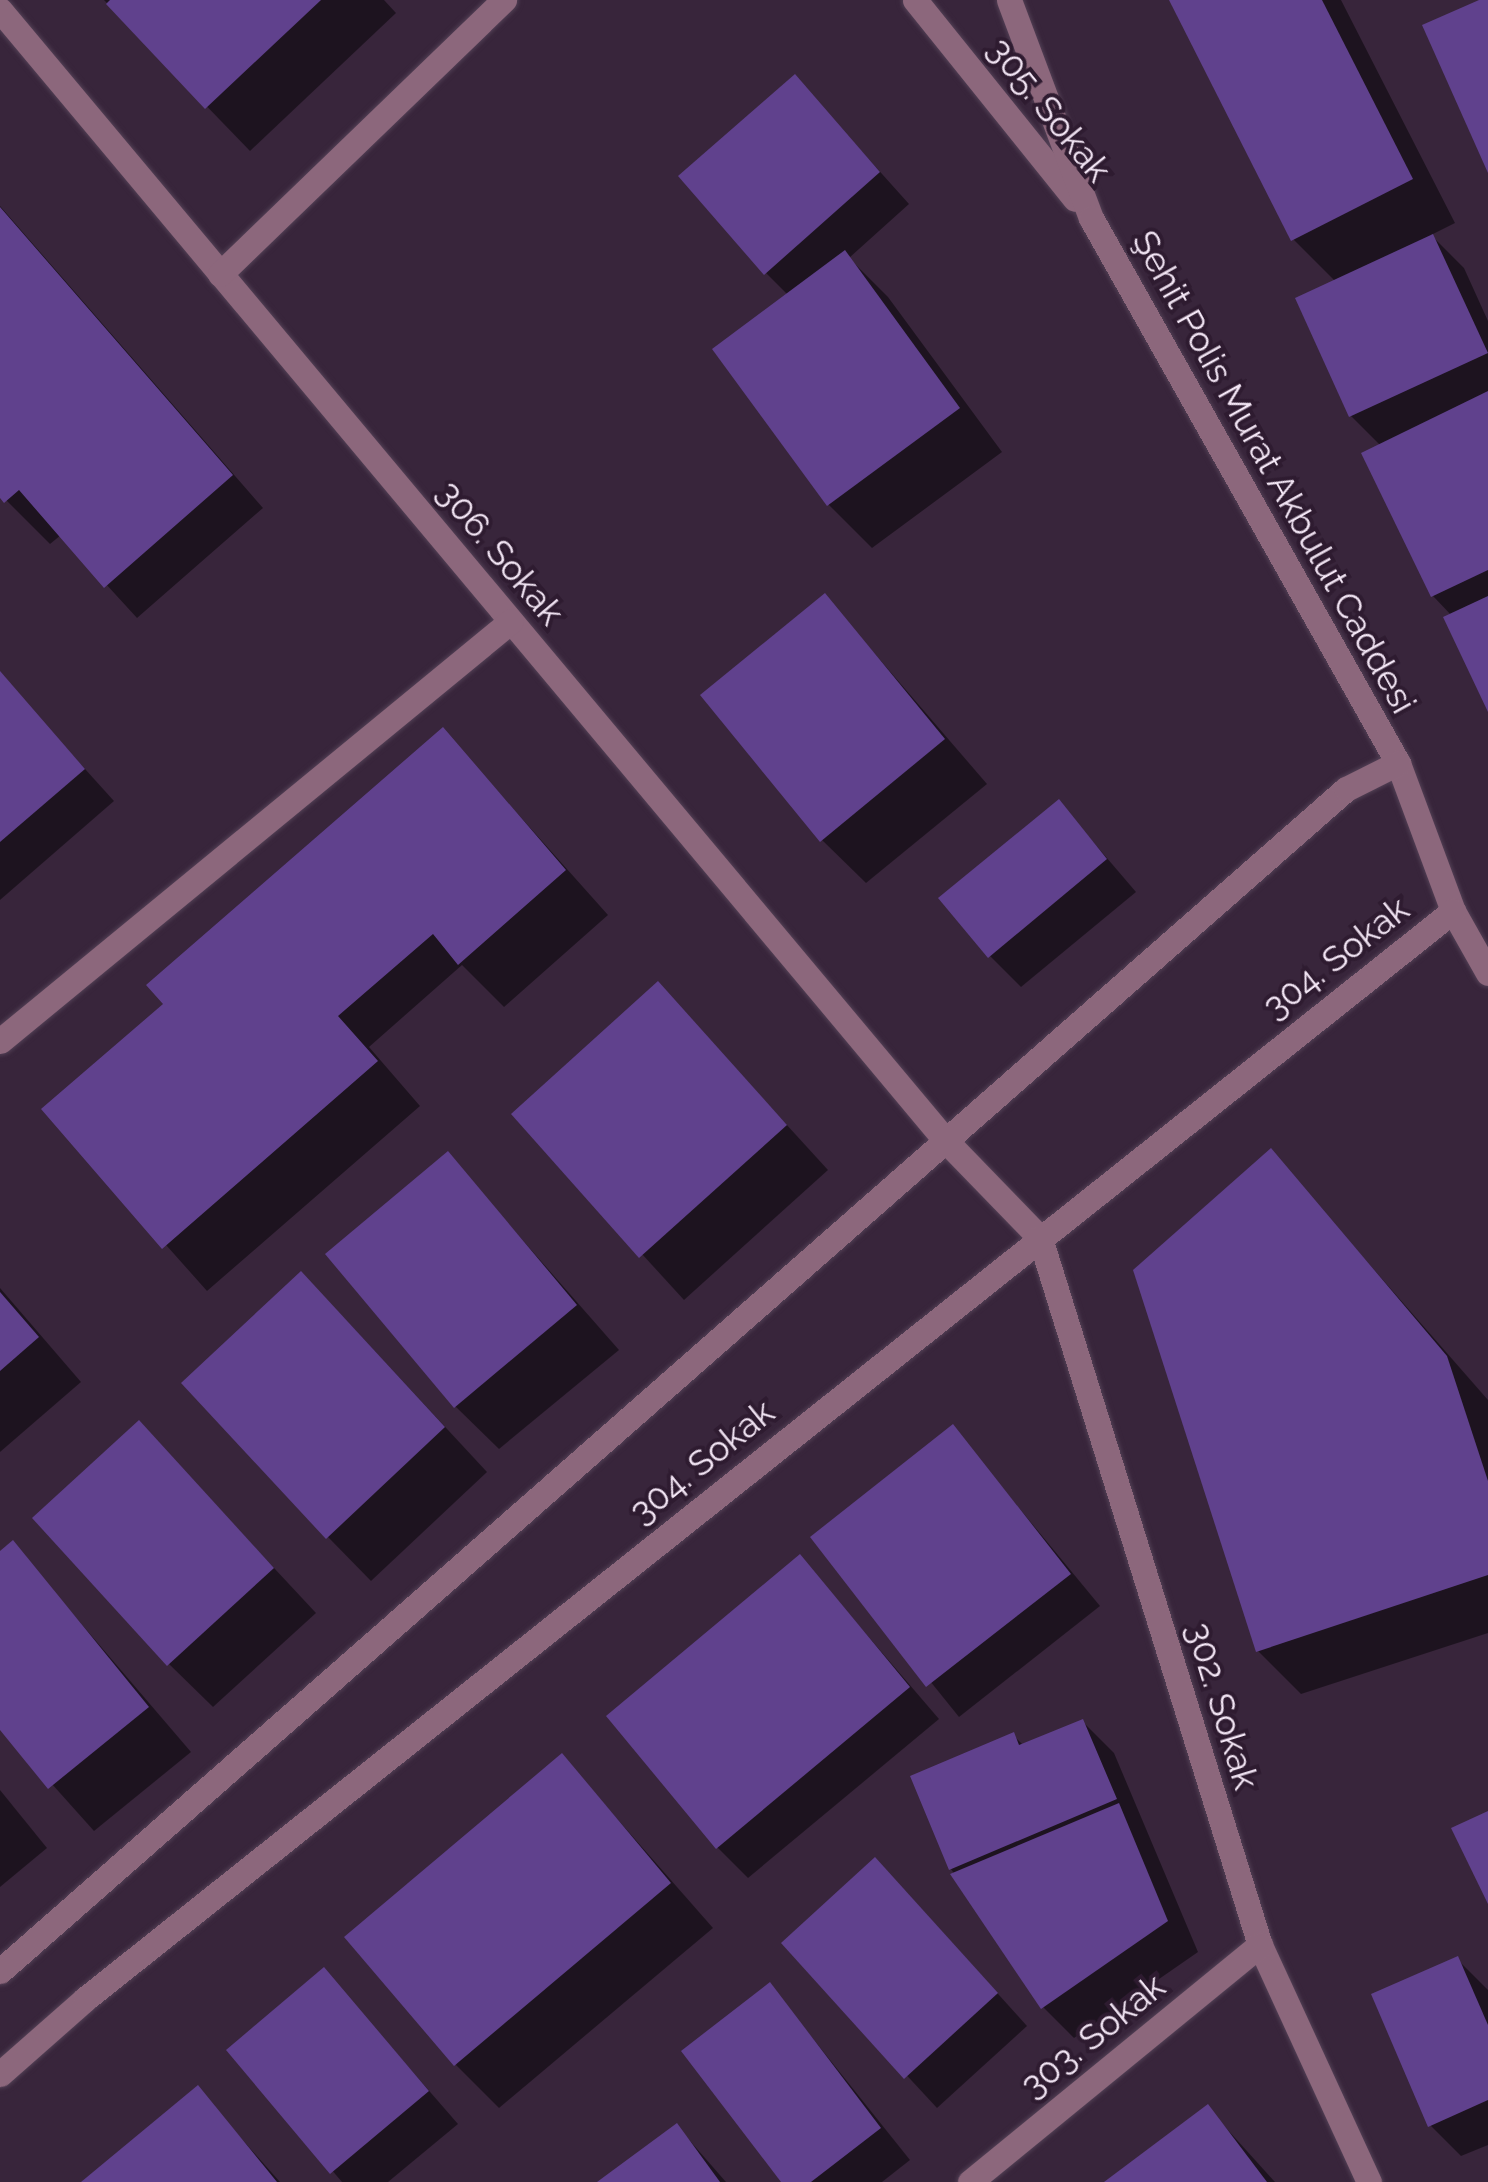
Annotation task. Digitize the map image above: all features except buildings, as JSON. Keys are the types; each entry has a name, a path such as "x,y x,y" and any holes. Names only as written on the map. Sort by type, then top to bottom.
{"street":[{"path":"220,274 504,0"},
{"name":"305. Sokak","path":"915,0 1090,218"},
{"name":"Şehit Polis Murat Akbulut Caddesi","path":"1009,0 1090,218 1398,764 1453,911 1488,974"},
{"name":"306. Sokak","path":"0,10 946,1141 1040,1238"},
{"path":"1,1038 511,621"},
{"path":"0,1971 1346,789 1398,764"},
{"name":"304. Sokak","path":"0,2074 85,1999 1453,911"},
{"name":"302. Sokak","path":"1040,1238 1260,1945 1369,2182"},
{"name":"303. Sokak","path":"970,2182 1260,1945"}]}
